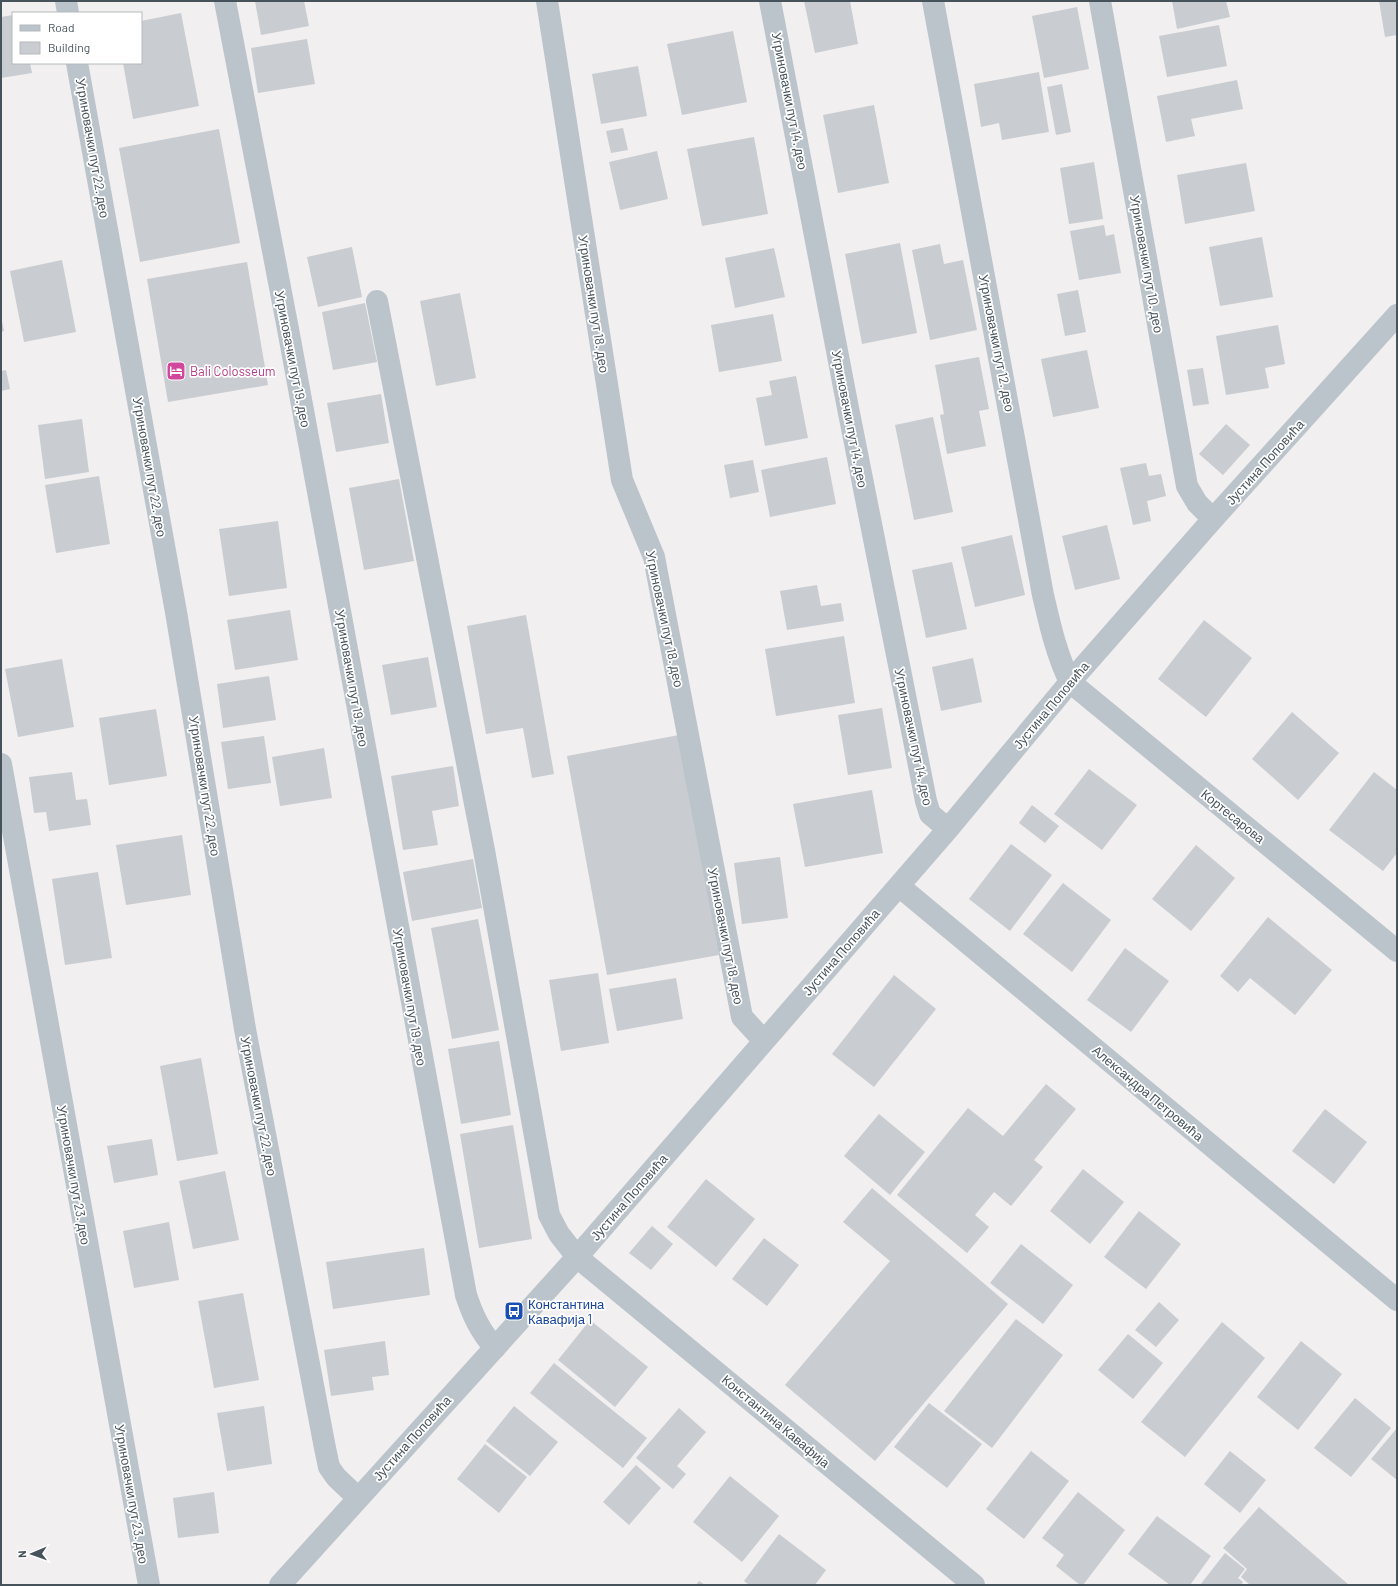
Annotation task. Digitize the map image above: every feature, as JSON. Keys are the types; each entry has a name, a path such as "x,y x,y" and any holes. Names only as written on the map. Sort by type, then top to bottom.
{"street":[{"path":"66,1 68,12"},
{"name":"Угриновачки пут 19. део","path":"225,1 289,337 466,1296 475,1320 483,1334 495,1348"},
{"name":"Угриновачки пут 18. део","path":"547,1 622,480 654,557 742,1017 764,1041"},
{"name":"Угриновачки пут 14. део","path":"770,1 846,403 926,801 930,814 948,829"},
{"name":"Угриновачки пут 12. део","path":"933,1 1045,602 1053,640 1070,682"},
{"name":"Угриновачки пут 10. део","path":"1100,1 1187,486 1197,503 1213,519"},
{"name":"Угриновачки пут 22. део","path":"77,64 176,612 245,1028 322,1434 329,1467 336,1477 358,1498"},
{"name":"Константина Кавафија","path":"377,301 484,850 549,1215 559,1234 577,1257 974,1585"},
{"name":"Јустина Поповића","path":"280,1585 577,1257 948,829 1070,682 1213,519 1397,315"},
{"name":"Кортесарова","path":"1070,682 1397,951"},
{"name":"Угриновачки пут 23. део","path":"1,764 149,1585"},
{"name":"Александра Петровића","path":"899,886 1397,1300"}],"building":[{"path":"255,1 304,1 309,26 261,35"},
{"path":"804,1 850,1 858,44 815,53"},
{"path":"1172,1 1226,1 1230,17 1177,29"},
{"path":"1379,1 1397,1 1397,35 1385,37"},
{"path":"1077,7 1089,69 1044,78 1032,16"},
{"path":"181,13 199,106 133,119 123,64 142,64 142,21"},
{"path":"12,15 12,64 30,64 32,73 1,78 1,17"},
{"path":"1219,25 1227,66 1167,77 1159,36"},
{"path":"733,31 747,102 682,115 667,44"},
{"path":"307,39 315,84 258,93 251,48"},
{"path":"638,66 647,116 601,124 592,74"},
{"path":"1039,72 1049,132 1002,140 999,123 981,127 974,84"},
{"path":"1237,80 1243,109 1191,119 1195,136 1166,142 1157,96"},
{"path":"1062,84 1071,132 1056,135 1047,87"},
{"path":"874,105 889,183 838,193 823,115"},
{"path":"623,128 628,150 611,153 606,131"},
{"path":"219,129 240,243 140,262 119,148"},
{"path":"754,137 768,214 702,226 687,149"},
{"path":"657,151 668,199 620,210 609,162"},
{"path":"1094,162 1103,219 1069,224 1060,168"},
{"path":"1246,163 1255,211 1185,224 1177,175"},
{"path":"1104,225 1106,236 1114,234 1121,273 1079,280 1070,231"},
{"path":"1262,237 1273,297 1220,306 1209,247"},
{"path":"900,243 917,333 862,344 845,254"},
{"path":"940,244 944,264 963,260 977,330 930,340 912,250"},
{"path":"352,247 362,297 318,307 307,257"},
{"path":"774,248 785,297 735,308 725,258"},
{"path":"62,260 76,332 24,342 10,271"},
{"path":"247,262 268,385 168,402 147,279"},
{"path":"1078,290 1086,332 1065,336 1057,294"},
{"path":"460,293 476,378 436,386 420,301"},
{"path":"365,303 377,362 333,370 322,312"},
{"path":"773,314 782,361 719,372 711,325"},
{"path":"1,317 4,331 1,332"},
{"path":"1278,325 1285,364 1265,368 1269,388 1226,395 1216,336"},
{"path":"1087,350 1099,408 1053,417 1041,359"},
{"path":"979,357 989,409 979,411 986,446 947,454 940,415 944,414 935,365"},
{"path":"1203,368 1209,404 1193,406 1187,370"},
{"path":"6,370 10,389 1,391 1,371"},
{"path":"796,376 808,438 765,446 756,398 772,395 769,381"},
{"path":"381,394 389,443 336,452 327,403"},
{"path":"933,417 953,512 914,520 895,425"},
{"path":"82,419 89,472 45,479 38,425"},
{"path":"1226,424 1250,445 1223,475 1199,454"},
{"path":"827,457 836,504 770,517 761,470"},
{"path":"753,460 759,492 730,498 724,465"},
{"path":"1146,463 1149,476 1161,474 1166,496 1147,501 1151,521 1133,525 1120,468"},
{"path":"99,476 110,544 56,553 45,485"},
{"path":"399,479 414,561 364,570 349,488"},
{"path":"278,521 287,588 229,596 219,529"},
{"path":"1107,525 1120,579 1075,590 1062,536"},
{"path":"1012,535 1025,595 975,607 961,547"},
{"path":"952,562 967,629 926,638 912,570"},
{"path":"817,585 821,606 841,603 844,621 787,630 780,591"},
{"path":"290,610 298,660 235,670 227,620"},
{"path":"526,615 554,774 532,778 523,728 486,734 467,626"},
{"path":"1204,620 1252,658 1206,717 1158,679"},
{"path":"844,636 855,703 776,716 765,649"},
{"path":"428,657 437,707 391,715 382,665"},
{"path":"973,658 982,702 941,711 932,667"},
{"path":"62,659 74,727 18,737 5,669"},
{"path":"269,676 276,720 223,728 217,684"},
{"path":"882,708 892,768 848,775 838,715"},
{"path":"156,709 167,776 109,785 99,718"},
{"path":"1292,712 1339,753 1298,800 1252,759"},
{"path":"679,735 719,955 607,975 567,756"},
{"path":"264,736 271,783 228,789 221,742"},
{"path":"324,748 332,798 280,806 272,757"},
{"path":"453,766 459,806 432,811 438,845 403,850 391,776"},
{"path":"1089,769 1137,805 1102,850 1054,814"},
{"path":"72,772 76,800 87,799 91,825 49,831 46,812 34,813 29,777"},
{"path":"1374,772 1397,790 1397,853 1383,871 1329,830"},
{"path":"872,790 883,853 805,867 793,804"},
{"path":"1032,805 1059,826 1045,843 1019,823"},
{"path":"182,835 191,895 126,905 116,845"},
{"path":"1011,844 1052,875 1010,931 969,899"},
{"path":"1196,845 1235,878 1191,931 1152,899"},
{"path":"780,857 788,918 742,924 734,863"},
{"path":"473,859 482,908 412,921 403,872"},
{"path":"98,872 112,958 65,965 52,879"},
{"path":"1063,883 1111,920 1072,972 1023,934"},
{"path":"1268,917 1332,970 1295,1015 1250,978 1238,992 1220,976"},
{"path":"478,919 499,1030 452,1039 431,928"},
{"path":"1125,948 1169,981 1131,1032 1087,1000"},
{"path":"598,973 609,1043 561,1051 549,980"},
{"path":"894,975 936,1009 874,1087 832,1054"},
{"path":"676,978 683,1019 617,1031 609,989"},
{"path":"499,1041 511,1115 461,1124 448,1049"},
{"path":"201,1058 218,1154 177,1161 160,1066"},
{"path":"1046,1084 1076,1109 1034,1160 1043,1167 1011,1206 994,1192 975,1215 989,1227 967,1253 897,1195 968,1108 1003,1136"},
{"path":"1325,1109 1367,1142 1334,1184 1292,1151"},
{"path":"879,1114 925,1152 890,1195 844,1156"},
{"path":"513,1125 532,1239 479,1248 460,1134"},
{"path":"152,1139 158,1175 114,1183 107,1146"},
{"path":"1083,1169 1124,1202 1090,1244 1050,1211"},
{"path":"225,1171 239,1240 193,1249 179,1181"},
{"path":"706,1179 755,1219 716,1267 667,1227"},
{"path":"872,1188 1008,1304 875,1461 785,1385 890,1261 843,1222"},
{"path":"1139,1211 1181,1244 1146,1289 1104,1257"},
{"path":"169,1222 179,1280 134,1288 123,1231"},
{"path":"652,1226 673,1244 651,1270 629,1253"},
{"path":"764,1238 799,1265 767,1306 732,1279"},
{"path":"1021,1244 1073,1285 1043,1324 990,1283"},
{"path":"424,1248 430,1295 333,1309 326,1262"},
{"path":"243,1293 259,1380 214,1388 198,1301"},
{"path":"1159,1302 1179,1320 1156,1347 1135,1330"},
{"path":"1016,1319 1063,1355 992,1448 944,1411"},
{"path":"590,1320 648,1367 615,1407 558,1360"},
{"path":"1222,1322 1265,1358 1185,1457 1141,1422"},
{"path":"1128,1334 1163,1363 1133,1399 1098,1370"},
{"path":"385,1341 389,1375 372,1377 374,1390 331,1396 324,1350"},
{"path":"1301,1341 1342,1374 1298,1430 1257,1397"},
{"path":"554,1363 647,1438 623,1468 530,1393"},
{"path":"1355,1398 1391,1428 1351,1477 1314,1448"},
{"path":"929,1403 982,1444 947,1488 894,1447"},
{"path":"264,1406 272,1464 227,1471 217,1413"},
{"path":"514,1406 558,1442 530,1476 486,1441"},
{"path":"679,1408 706,1432 677,1466 686,1474 673,1489 636,1458"},
{"path":"1397,1428 1397,1480 1371,1459"},
{"path":"485,1444 527,1477 499,1513 457,1479"},
{"path":"1031,1451 1069,1481 1024,1539 986,1509"},
{"path":"1230,1451 1266,1480 1240,1513 1204,1484"},
{"path":"636,1465 661,1488 629,1525 603,1502"},
{"path":"730,1476 779,1516 742,1562 693,1522"},
{"path":"214,1492 219,1533 178,1538 173,1498"},
{"path":"1078,1492 1125,1530 1083,1585 1080,1585 1056,1566 1064,1555 1042,1538"},
{"path":"1259,1507 1349,1585 1250,1585 1241,1577 1247,1569 1223,1548"},
{"path":"1157,1516 1211,1556 1190,1585 1170,1585 1128,1554"},
{"path":"779,1534 826,1570 815,1585 749,1585 744,1581"},
{"path":"1225,1553 1245,1569 1238,1578 1243,1582 1241,1585 1200,1585"},
{"path":"699,1581 705,1585 696,1585"}],"place":[{"name":"Bali Colosseum","path":"176,371"},
{"name":"Константина Кавафија 1","path":"514,1311"}]}
